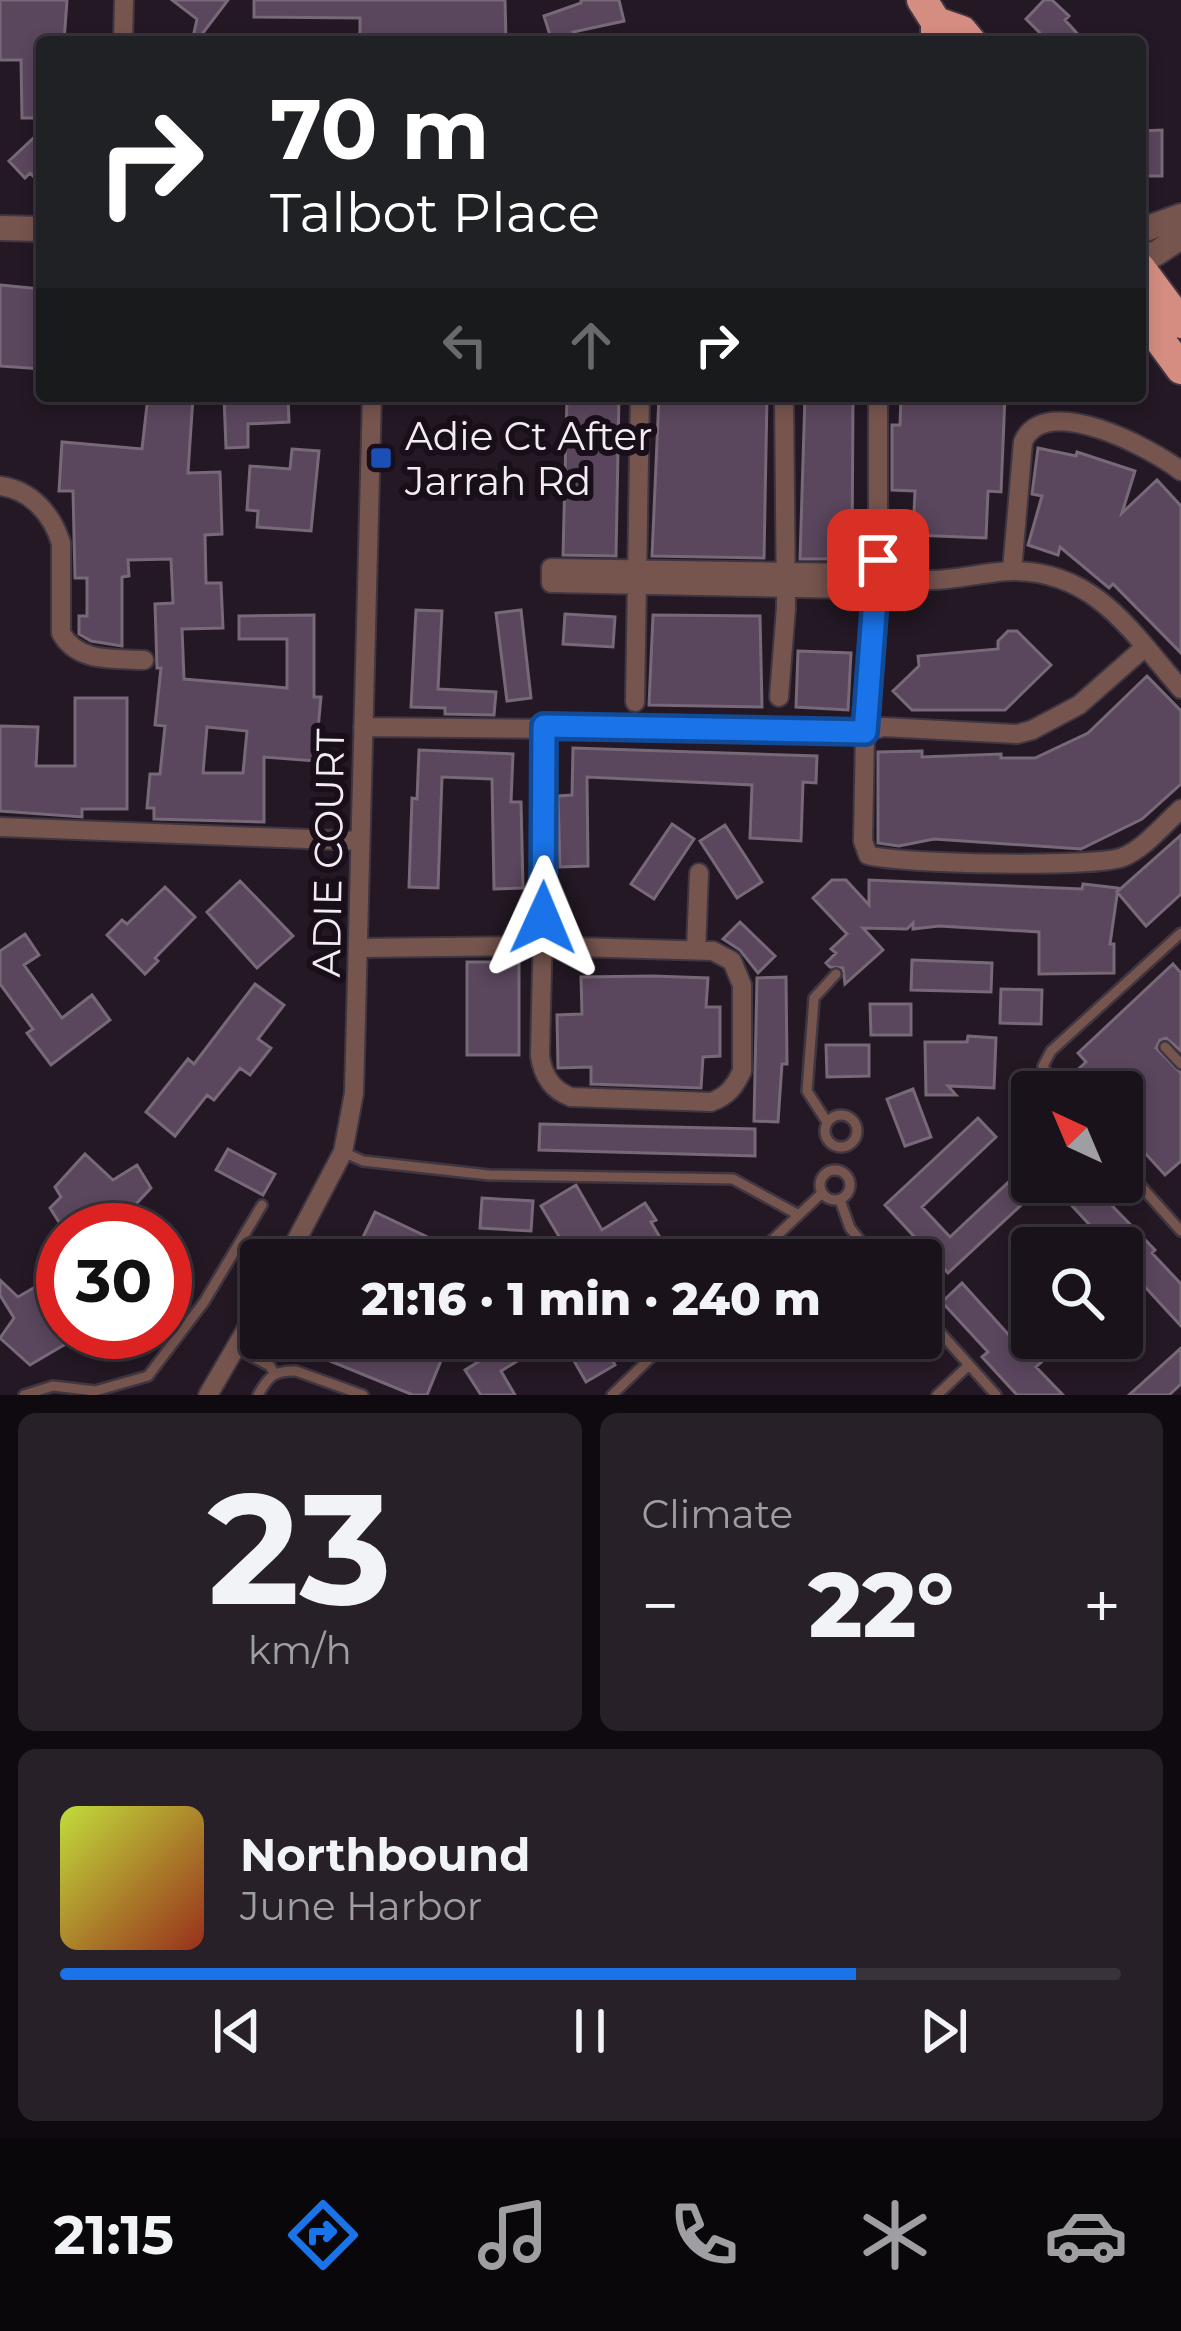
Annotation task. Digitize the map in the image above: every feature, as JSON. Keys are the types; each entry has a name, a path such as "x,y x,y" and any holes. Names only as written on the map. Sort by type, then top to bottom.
{"main road":[{"path":"931,21 966,36"},
{"path":"1146,276 1181,322"},
{"path":"1146,321 1181,369"}],"street":[{"path":"123,36 124,0"},
{"path":"1146,229 1181,216"},
{"path":"0,228 36,229"},
{"path":"1146,255 1181,237"},
{"name":"ADIE COURT","path":"363,402 371,433"},
{"name":"ADIE COURT","path":"297,1239 343,1152 357,1061 372,402"},
{"path":"635,702 640,402"},
{"path":"778,697 786,580 784,402"},
{"path":"878,402 865,732 863,841 868,855 1016,863 1105,862 1135,850 1181,809"},
{"path":"1012,571 1023,442 1035,425 1060,422 1119,435 1181,471"},
{"path":"0,486 36,502 57,530 61,633 66,642 83,655 144,661"},
{"path":"637,576 786,580 852,589 870,580 934,580 1012,571 1061,577 1101,599 1181,688"},
{"path":"363,727 865,732 883,727 1017,734 1079,705 1145,647"},
{"path":"358,948 542,946 713,952 732,961 742,985 742,1071 737,1083 711,1102 571,1096 559,1092 542,1070 542,946 544,726"},
{"path":"0,827 360,841"},
{"path":"696,950 700,873"},
{"path":"208,1395 240,1341"}],"lane":[{"path":"1045,1071 1042,1066 1051,1051 1181,933"},
{"path":"836,974 814,998 808,1070 810,1101 827,1122 827,1138 841,1147"},
{"path":"1166,1047 1181,1064"},
{"path":"827,1122 843,1115 856,1126 852,1142 841,1147"},
{"path":"838,1170 841,1147"},
{"path":"343,1152 363,1161 489,1175 710,1176 754,1187 797,1214"},
{"path":"772,1239 822,1193 823,1176 838,1170 848,1175 851,1186 840,1199 822,1193"},
{"path":"1143,1188 1181,1231"},
{"path":"840,1199 859,1239"},
{"path":"24,1395 53,1386 95,1391 148,1376 204,1302 262,1205"},
{"path":"942,1335 995,1395"},
{"path":"236,1348 270,1366 274,1373"},
{"path":"612,1395 649,1359"},
{"path":"937,1395 969,1365"},
{"path":"258,1395 274,1373 296,1371 363,1395"}],"building":[{"path":"0,0 67,0 64,36 36,36 36,118 22,118 21,60 0,60"},
{"path":"172,0 228,0 201,36 193,36 197,19"},
{"path":"254,0 505,0 506,36 360,36 360,18 254,17"},
{"path":"619,0 624,21 573,32 575,36 550,36 544,16 581,3"},
{"path":"1044,0 1052,0 1069,16 1065,20 1080,36 1043,36 1026,19"},
{"path":"1162,130 1162,176 1146,176 1146,131"},
{"path":"36,136 36,179 30,173 25,178 9,161"},
{"path":"0,285 36,288 36,369 0,366"},
{"path":"147,402 193,402 188,473 220,472 222,534 205,535 206,583 221,583 223,628 182,629 184,679 287,688 287,639 239,639 239,616 314,615 314,697 321,697 315,761 264,757 264,822 154,819 154,808 147,808 150,774 160,774 165,726 155,725 161,668 157,668 155,604 173,603 171,559 128,560 129,576 122,577 122,646 79,634 79,616 87,616 87,578 75,578 73,491 59,491 62,442 142,449","holes":["207,727 247,731 243,773 203,773"]},
{"path":"224,402 288,402 289,422 248,424 248,447 226,448"},
{"path":"567,402 619,402 616,556 563,555"},
{"path":"659,402 767,402 764,558 652,556"},
{"path":"805,402 853,402 852,559 800,559"},
{"path":"901,402 1005,402 1001,492 988,491 986,538 913,535 915,491 892,490 892,425 900,425"},
{"path":"1038,448 1076,456 1077,452 1135,471 1122,513 1157,480 1181,506 1181,653 1113,584 1109,588 1060,547 1058,555 1028,545 1042,496 1032,494"},
{"path":"292,449 319,451 311,531 257,527 258,511 247,510 250,466 290,469"},
{"path":"416,610 442,611 438,689 496,692 494,715 445,714 445,708 411,707"},
{"path":"521,610 531,698 507,701 496,613"},
{"path":"565,614 615,617 613,647 563,644"},
{"path":"653,615 760,616 762,707 649,705"},
{"path":"1008,631 1017,631 1051,665 1005,710 912,710 893,691 919,666 918,656 998,649 998,641"},
{"path":"798,651 851,653 848,710 796,707"},
{"path":"1147,676 1181,711 1181,784 1142,819 1081,849 934,839 899,846 878,843 878,752 1035,758 1088,733"},
{"path":"75,698 127,698 127,809 82,809 82,817 0,811 0,726 38,727 36,766 75,766"},
{"path":"573,748 817,756 816,783 803,782 801,841 750,838 752,785 587,777 588,866 560,867 558,796 572,795"},
{"path":"419,750 513,754 511,802 521,802 523,888 494,889 492,779 442,777 438,888 409,887"},
{"path":"672,824 694,839 654,899 631,884"},
{"path":"725,825 762,882 737,898 700,841"},
{"path":"1181,835 1181,894 1146,926 1117,892"},
{"path":"832,880 846,880 869,905 869,880 1118,888 1110,944 1114,944 1114,973 1039,974 1039,932 939,926 913,929 913,923 907,929 863,928 883,950 845,984 843,968 826,963 836,953 831,949 847,934 813,898"},
{"path":"240,881 293,936 257,968 207,912"},
{"path":"165,887 195,917 145,974 107,935 122,920 127,924"},
{"path":"740,922 775,956 758,973 740,950 723,939"},
{"path":"25,934 39,955 24,965 62,1018 92,995 110,1020 51,1065 27,1033 33,1029 0,984 0,951"},
{"path":"912,960 992,963 991,992 911,990"},
{"path":"467,962 519,962 519,1055 467,1055"},
{"path":"1173,964 1181,973 1181,1051 1166,1038 1156,1048 1181,1073 1181,1161 1165,1175 1143,1151 1143,1071 1076,1071 1086,1062 1078,1053"},
{"path":"581,977 708,978 706,1007 720,1007 720,1056 703,1057 701,1088 591,1084 591,1067 558,1068 557,1015 582,1014"},
{"path":"786,977 787,1064 782,1064 778,1122 754,1121 757,978"},
{"path":"255,984 284,1005 258,1039 271,1048 250,1075 240,1068 214,1100 207,1095 175,1136 146,1112 188,1059 194,1064"},
{"path":"1001,989 1042,990 1041,1024 1000,1023"},
{"path":"870,1004 911,1004 911,1035 871,1035"},
{"path":"968,1036 996,1038 994,1088 948,1086 956,1095 926,1095 925,1042 967,1042"},
{"path":"826,1045 869,1045 869,1076 827,1077"},
{"path":"913,1089 931,1137 905,1146 887,1099"},
{"path":"978,1118 996,1137 922,1207 950,1237 1011,1180 1011,1203 1023,1203 948,1273 942,1267 942,1239 916,1239 885,1205"},
{"path":"540,1124 755,1129 755,1156 539,1150"},
{"path":"228,1149 275,1174 263,1195 216,1170"},
{"path":"85,1154 113,1180 137,1165 151,1188 137,1203 55,1203 61,1197 55,1187"},
{"path":"576,1185 602,1230 645,1203 661,1239 561,1239 541,1206"},
{"path":"482,1198 533,1201 531,1231 480,1228"},
{"path":"1069,1203 1109,1203 1133,1227 1092,1227"},
{"path":"375,1212 432,1239 362,1239"},
{"path":"1143,1238 1181,1284 1181,1326 1143,1285"},
{"path":"0,1280 18,1297 36,1286 36,1359 40,1359 30,1365 0,1338 14,1318 0,1295"},
{"path":"962,1283 1008,1334 1011,1331 1011,1359 1045,1359 1036,1367 1063,1395 1017,1395 982,1357 988,1352 942,1302"},
{"path":"1181,1348 1181,1384 1169,1395 1129,1395"},
{"path":"325,1359 442,1359 427,1395 413,1395"},
{"path":"483,1359 521,1359 501,1371 515,1395 481,1395 465,1370"},
{"path":"573,1359 612,1359 615,1365 586,1382"}],"place":[{"name":"Adie Ct After Jarrah Rd","path":"381,458"}],"route":[{"path":"543,918 544,726 865,732 878,560"}]}
